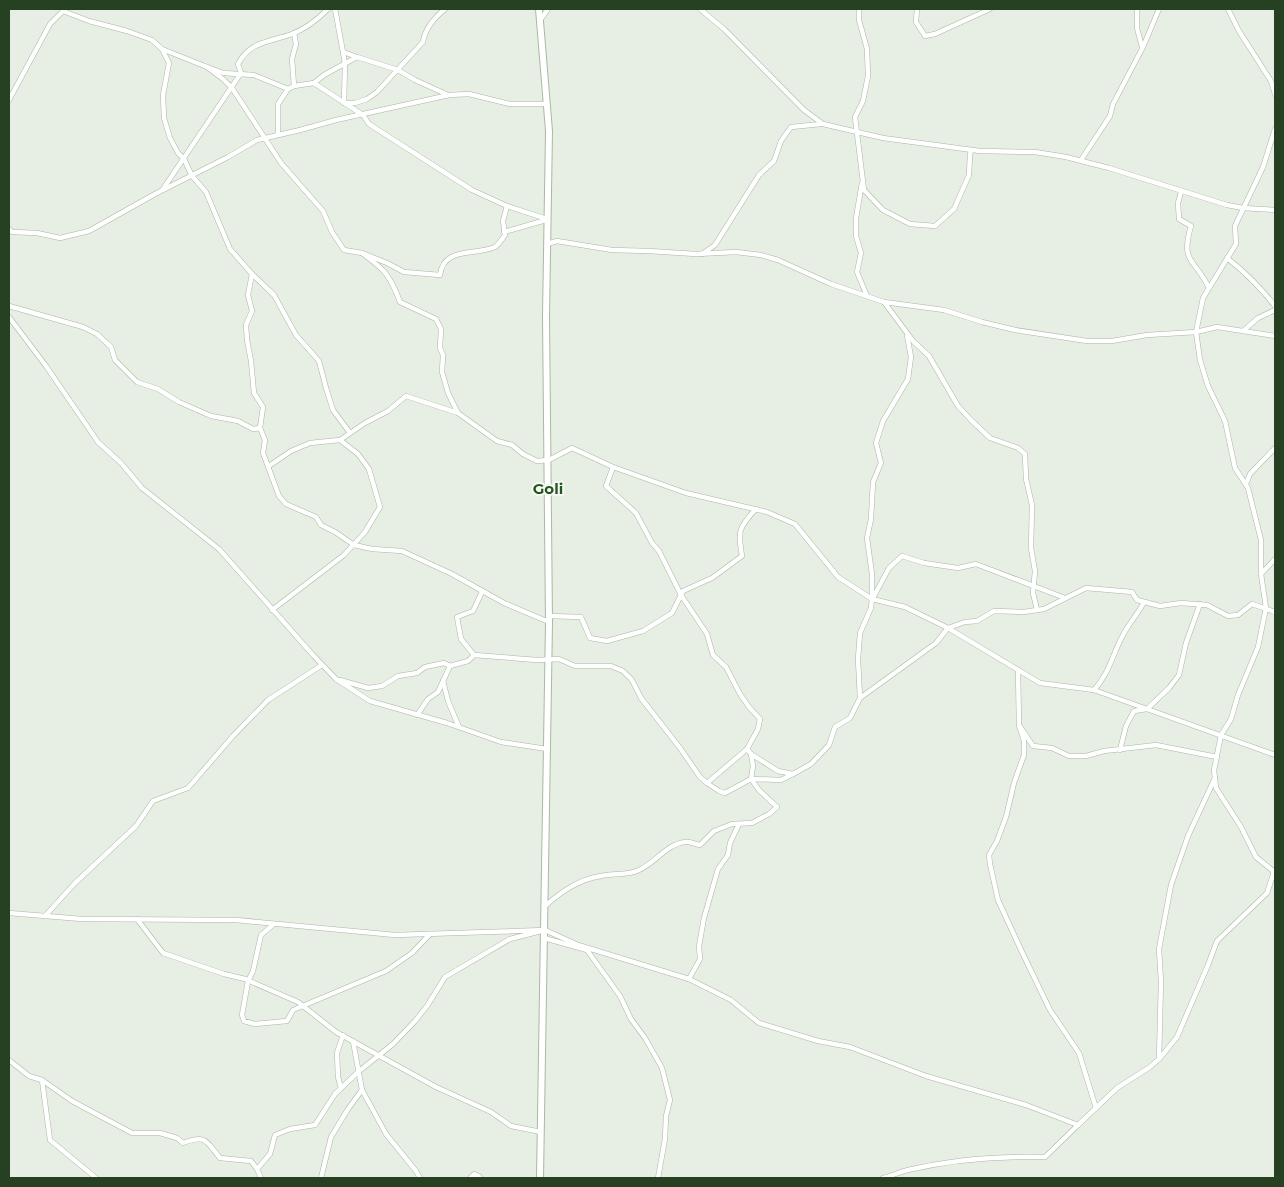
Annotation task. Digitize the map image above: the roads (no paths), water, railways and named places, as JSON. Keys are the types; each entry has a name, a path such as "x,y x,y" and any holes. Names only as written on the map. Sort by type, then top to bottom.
{"main road":[{"path":"539,9 549,131 546,316 549,619 540,1178"}],"street":[{"path":"162,190 241,73 238,64 243,53 253,47 294,33 319,18 328,9"},
{"path":"334,9 345,64 344,102"},
{"path":"344,102 355,103 367,99 377,92 423,42 425,31 445,9"},
{"path":"540,20 548,9"},
{"path":"700,9 724,29 804,110 823,124"},
{"path":"859,9 859,20 867,49 868,76 863,101 855,117 864,190 883,210 910,224 935,226 954,209 969,175 971,150"},
{"path":"917,9 916,22 925,36 935,34 990,9"},
{"path":"1137,9 1137,28 1142,47"},
{"path":"1081,160 1110,116 1113,104 1159,9"},
{"path":"1228,9 1239,31 1271,81 1275,94"},
{"path":"9,100 50,24 62,10 89,21 152,40 162,49 207,67 222,72 254,75 288,89"},
{"path":"294,33 296,44 292,59 294,86"},
{"path":"162,49 169,63 164,95 164,118 170,138 178,153 184,159 192,176 206,192 230,249 274,295 296,335 319,361 334,410 350,432"},
{"path":"343,52 398,70 449,95"},
{"path":"278,135 278,104 288,89 294,86 314,83 324,75 357,57"},
{"path":"207,67 224,79 232,88 291,176 323,211 332,232 344,250 362,253 404,272 440,275 441,267 454,254 480,251 496,246 505,235 503,221 507,206"},
{"path":"314,83 362,115 370,124 472,190 507,206 547,220"},
{"path":"9,228 12,232 37,233 60,238 89,231 257,140 336,120 449,95 469,94 510,104 546,104"},
{"path":"702,254 715,245 759,175 774,161 781,141 791,127 823,124 883,138 971,150 1035,152 1081,160 1215,202 1243,208 1275,210"},
{"path":"883,1178 906,1170 956,1160 1004,1156 1046,1157 1117,1088 1159,1059 1177,1037 1217,941 1266,893 1275,874 1256,857 1241,827 1216,788 1214,770 1221,735 1232,719 1238,695 1256,653 1266,608 1261,574 1261,540 1246,484 1235,468 1225,421 1208,386 1200,360 1196,332 1203,298 1236,244 1234,226 1263,167 1275,129"},
{"path":"863,181 856,218 856,236 861,253 857,272 868,296"},
{"path":"1181,192 1178,202 1179,219 1191,226 1186,248 1190,261 1203,275 1209,288"},
{"path":"504,232 547,220"},
{"path":"547,244 557,241 612,250 702,254 736,252 761,255 778,260 830,284 884,302 944,310 1016,330 1087,341 1112,341 1147,335 1196,332 1217,327 1275,336"},
{"path":"362,253 379,265 392,280 400,302 436,319 441,329 442,372 448,393 458,413"},
{"path":"1227,258 1260,286 1275,306"},
{"path":"252,274 248,295 252,311 246,325 247,340 254,393 263,407 260,428 264,440 263,453 279,496 286,504 316,517 321,525 354,545 372,549 402,551 452,574 482,592 549,619 581,617 590,638 607,641 643,631 672,613 683,591 712,578 742,556 739,534 746,520 756,509"},
{"path":"884,302 907,334 929,356 958,406 990,438 1018,448 1025,454 1026,479 1032,505 1031,548 1035,571 1034,593 1037,610"},
{"path":"9,306 83,327 97,334 111,348 115,360 137,382 158,389 179,402 211,416 238,421 253,429 260,428"},
{"path":"1243,331 1258,318 1275,310"},
{"path":"9,317 46,366 98,442 121,463 142,488 219,549 336,679 370,702 417,714 501,742 547,749"},
{"path":"860,698 858,659 860,634 871,608 872,599 872,574 867,538 871,519 874,482 881,463 876,443 883,421 908,379 911,358 907,334"},
{"path":"269,466 291,451 310,443 340,440 350,432 388,411 406,396 458,413 497,441 512,445 523,454 537,461 548,460 572,448 613,467 686,493 768,512 795,524 838,577 872,599 905,607 948,628 1040,683 1094,690 1275,755"},
{"path":"272,610 344,555 365,532 380,507 369,469 358,454 340,440"},
{"path":"1246,484 1250,474 1275,448"},
{"path":"613,467 606,486 636,513 652,543 659,551 681,595 707,634 713,654 726,667 740,694 760,719 758,729 747,749 707,783"},
{"path":"872,599 889,568 902,556 924,563 958,568 976,564 1065,598"},
{"path":"1261,574 1275,559"},
{"path":"482,592 473,611 457,617 461,639 474,655 494,658 559,659 575,666 611,666 624,671 632,680 646,706 680,748 700,777 718,791 725,793 751,779 781,780 811,764 829,745 835,727 850,718 860,698 936,643 948,628 965,622 977,621 994,611 1024,612 1044,609 1086,588 1132,592 1137,600 1160,606 1181,603 1208,605 1228,616 1238,615 1252,604 1275,612"},
{"path":"1094,690 1103,680 1124,632 1136,617 1144,602"},
{"path":"1120,750 1126,726 1134,711 1147,709 1169,688 1179,675 1186,643 1200,604"},
{"path":"336,679 368,688 382,686 398,676 416,673 425,667 444,663 450,666 468,661 474,655"},
{"path":"45,916 75,883 136,826 153,801 188,788 232,736 268,700 322,665"},
{"path":"417,714 428,699 438,692 450,666"},
{"path":"1018,670 1019,725 1024,741 1024,755 1014,783 1006,817 997,841 989,855 990,864 998,900 1050,1010 1079,1053 1096,1108"},
{"path":"443,681 458,727"},
{"path":"1019,725 1033,746 1052,748 1069,756 1086,756 1104,751 1156,745 1216,758"},
{"path":"747,749 751,754 778,771 793,774"},
{"path":"545,906 561,893 584,880 640,870 671,848 686,842 700,845 714,831 732,824 752,823 769,814 777,807 759,790 751,779 753,766 751,754"},
{"path":"1159,1059 1160,950 1171,885 1188,836 1215,778"},
{"path":"689,979 700,959 704,918 718,869 728,855 730,843 739,824"},
{"path":"9,913 82,918 236,920 395,935 544,930 578,945 689,979 731,1000 760,1022 818,1041 850,1047 926,1076 1026,1104 1078,1126"},
{"path":"137,919 163,953 248,981 303,1005 343,1035 436,1087 490,1112 511,1126 541,1132"},
{"path":"274,924 261,935 253,971 248,981 242,1015 244,1021 255,1024 287,1021 293,1010 386,971 412,952 430,934"},
{"path":"257,1169 270,1154 275,1135 290,1129 315,1126 335,1094 358,1072 393,1044 415,1022 445,977 510,939 544,930"},
{"path":"544,938 587,950 620,996 631,1019 645,1038 662,1068 670,1100 666,1116 665,1139 658,1178"},
{"path":"341,1088 338,1078 337,1053 343,1035"},
{"path":"353,1041 362,1090 386,1134 420,1178"},
{"path":"9,1060 29,1076 42,1080 72,1101 132,1132 160,1133 177,1138 183,1143 197,1138 206,1140 220,1158 251,1161 261,1178"},
{"path":"42,1080 50,1140 96,1178"},
{"path":"321,1178 331,1136 362,1090"},
{"path":"470,1178 474,1174 480,1178"}],"district":[{"name":"Goli","path":"548,489"}]}
